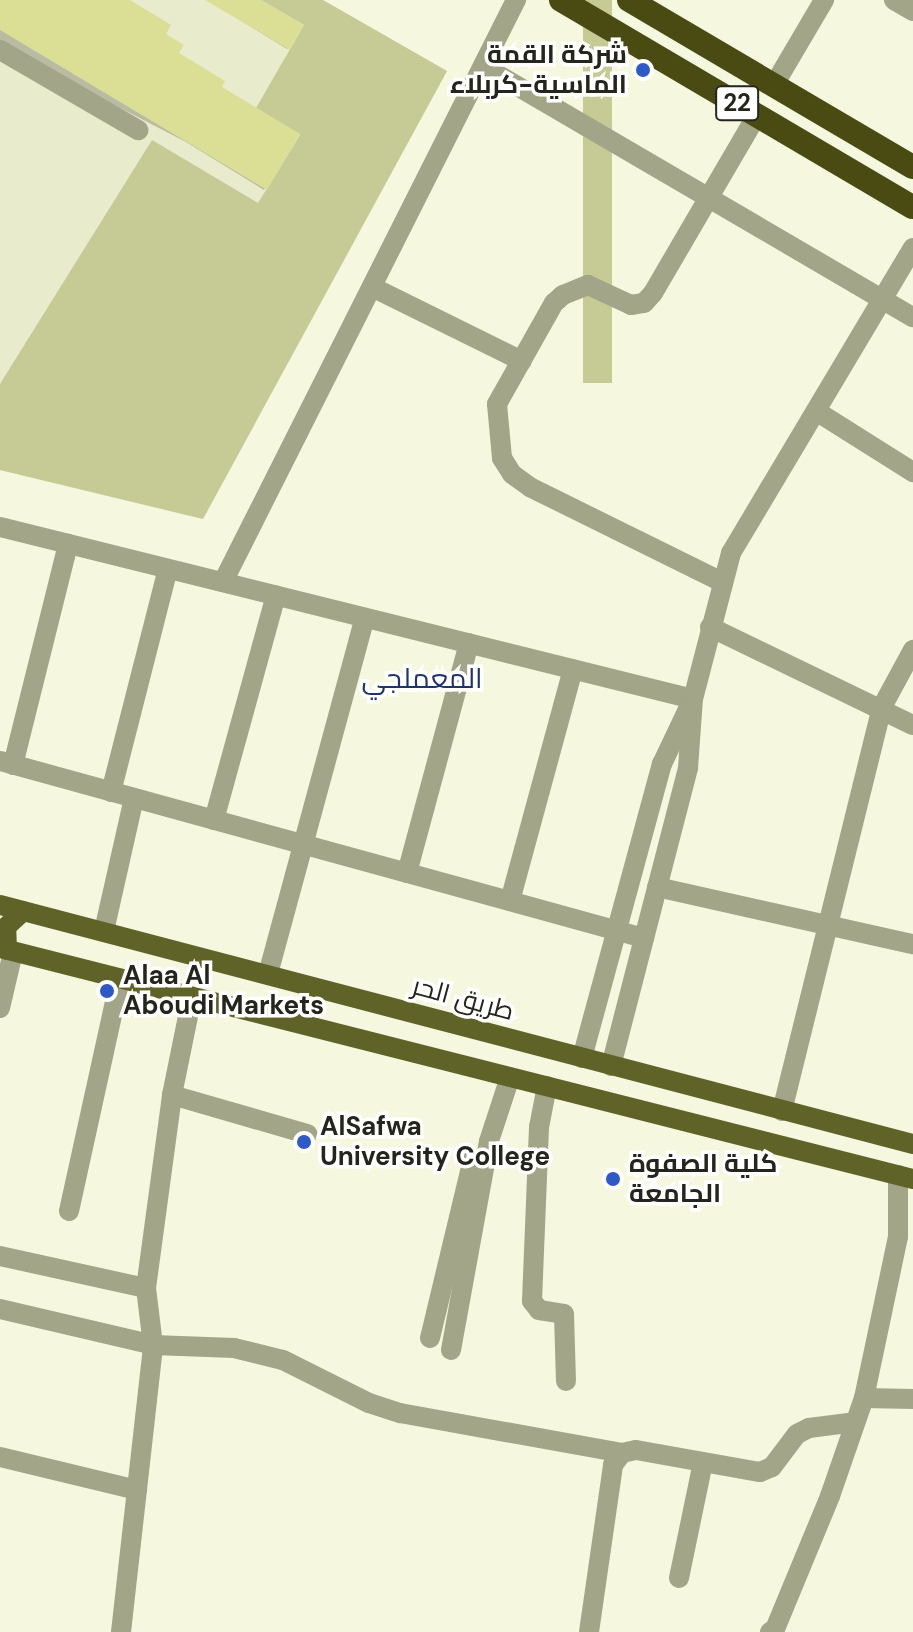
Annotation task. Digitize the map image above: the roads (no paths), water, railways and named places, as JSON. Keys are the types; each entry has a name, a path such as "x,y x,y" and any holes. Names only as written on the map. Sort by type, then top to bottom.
{"highway":[{"name":"22","path":"561,0 913,207"},
{"name":"22","path":"629,0 913,167"}],"main road":[{"name":"طريق الحر","path":"0,905 741,1101 911,1142"},
{"path":"23,911 6,927 7,950 905,1177"},
{"path":"735,1134 745,1118 741,1101"},
{"path":"768,1142 769,1124 782,1111"}],"street":[{"path":"223,582 516,0"},
{"path":"774,85 824,0"},
{"path":"894,0 913,11"},
{"path":"0,50 138,130"},
{"path":"483,66 913,317"},
{"path":"722,582 530,487 512,474 502,458 497,404 554,303 575,289 588,285 631,305 644,303 757,115"},
{"path":"611,1066 688,768 693,699 731,553 913,248"},
{"path":"372,287 522,361"},
{"path":"816,411 913,472"},
{"path":"0,527 693,699"},
{"path":"68,544 6,763 644,938"},
{"path":"111,792 168,569"},
{"path":"214,820 276,595"},
{"path":"268,974 365,618"},
{"path":"710,627 882,707 913,725"},
{"path":"407,873 469,643"},
{"path":"782,1111 882,707 913,650"},
{"path":"510,901 573,669"},
{"path":"582,1058 667,750 693,699"},
{"path":"104,931 134,798"},
{"path":"657,887 913,944"},
{"path":"0,1008 7,950"},
{"path":"69,1211 120,979"},
{"path":"136,1632 122,1622 153,1345 146,1288 172,1095 192,997"},
{"path":"451,1350 489,1141 510,1077"},
{"path":"547,1086 539,1127 532,1301 539,1310 564,1314 566,1381"},
{"path":"172,1095 307,1134"},
{"path":"430,1338 474,1156 489,1141"},
{"path":"773,1631 830,1496 864,1398 898,1237 905,1177"},
{"path":"0,1256 146,1288"},
{"path":"0,1309 153,1345 234,1348 283,1360 369,1403 400,1413 622,1453 636,1450 760,1472 772,1467 797,1434 809,1428 855,1422"},
{"path":"864,1398 913,1399"},
{"path":"589,1632 613,1465 622,1453"},
{"path":"0,1457 137,1490"},
{"path":"679,1578 703,1462"}],"place":[{"name":"شركة القمة الماسية-كربلاء","path":"643,70"},
{"name":"Alaa Al Aboudi Markets","path":"107,991"},
{"name":"AlSafwa University College","path":"304,1142"},
{"name":"كلية الصفوة الجامعة","path":"613,1179"}],"district":[{"name":"المعملجي","path":"422,679"}]}
